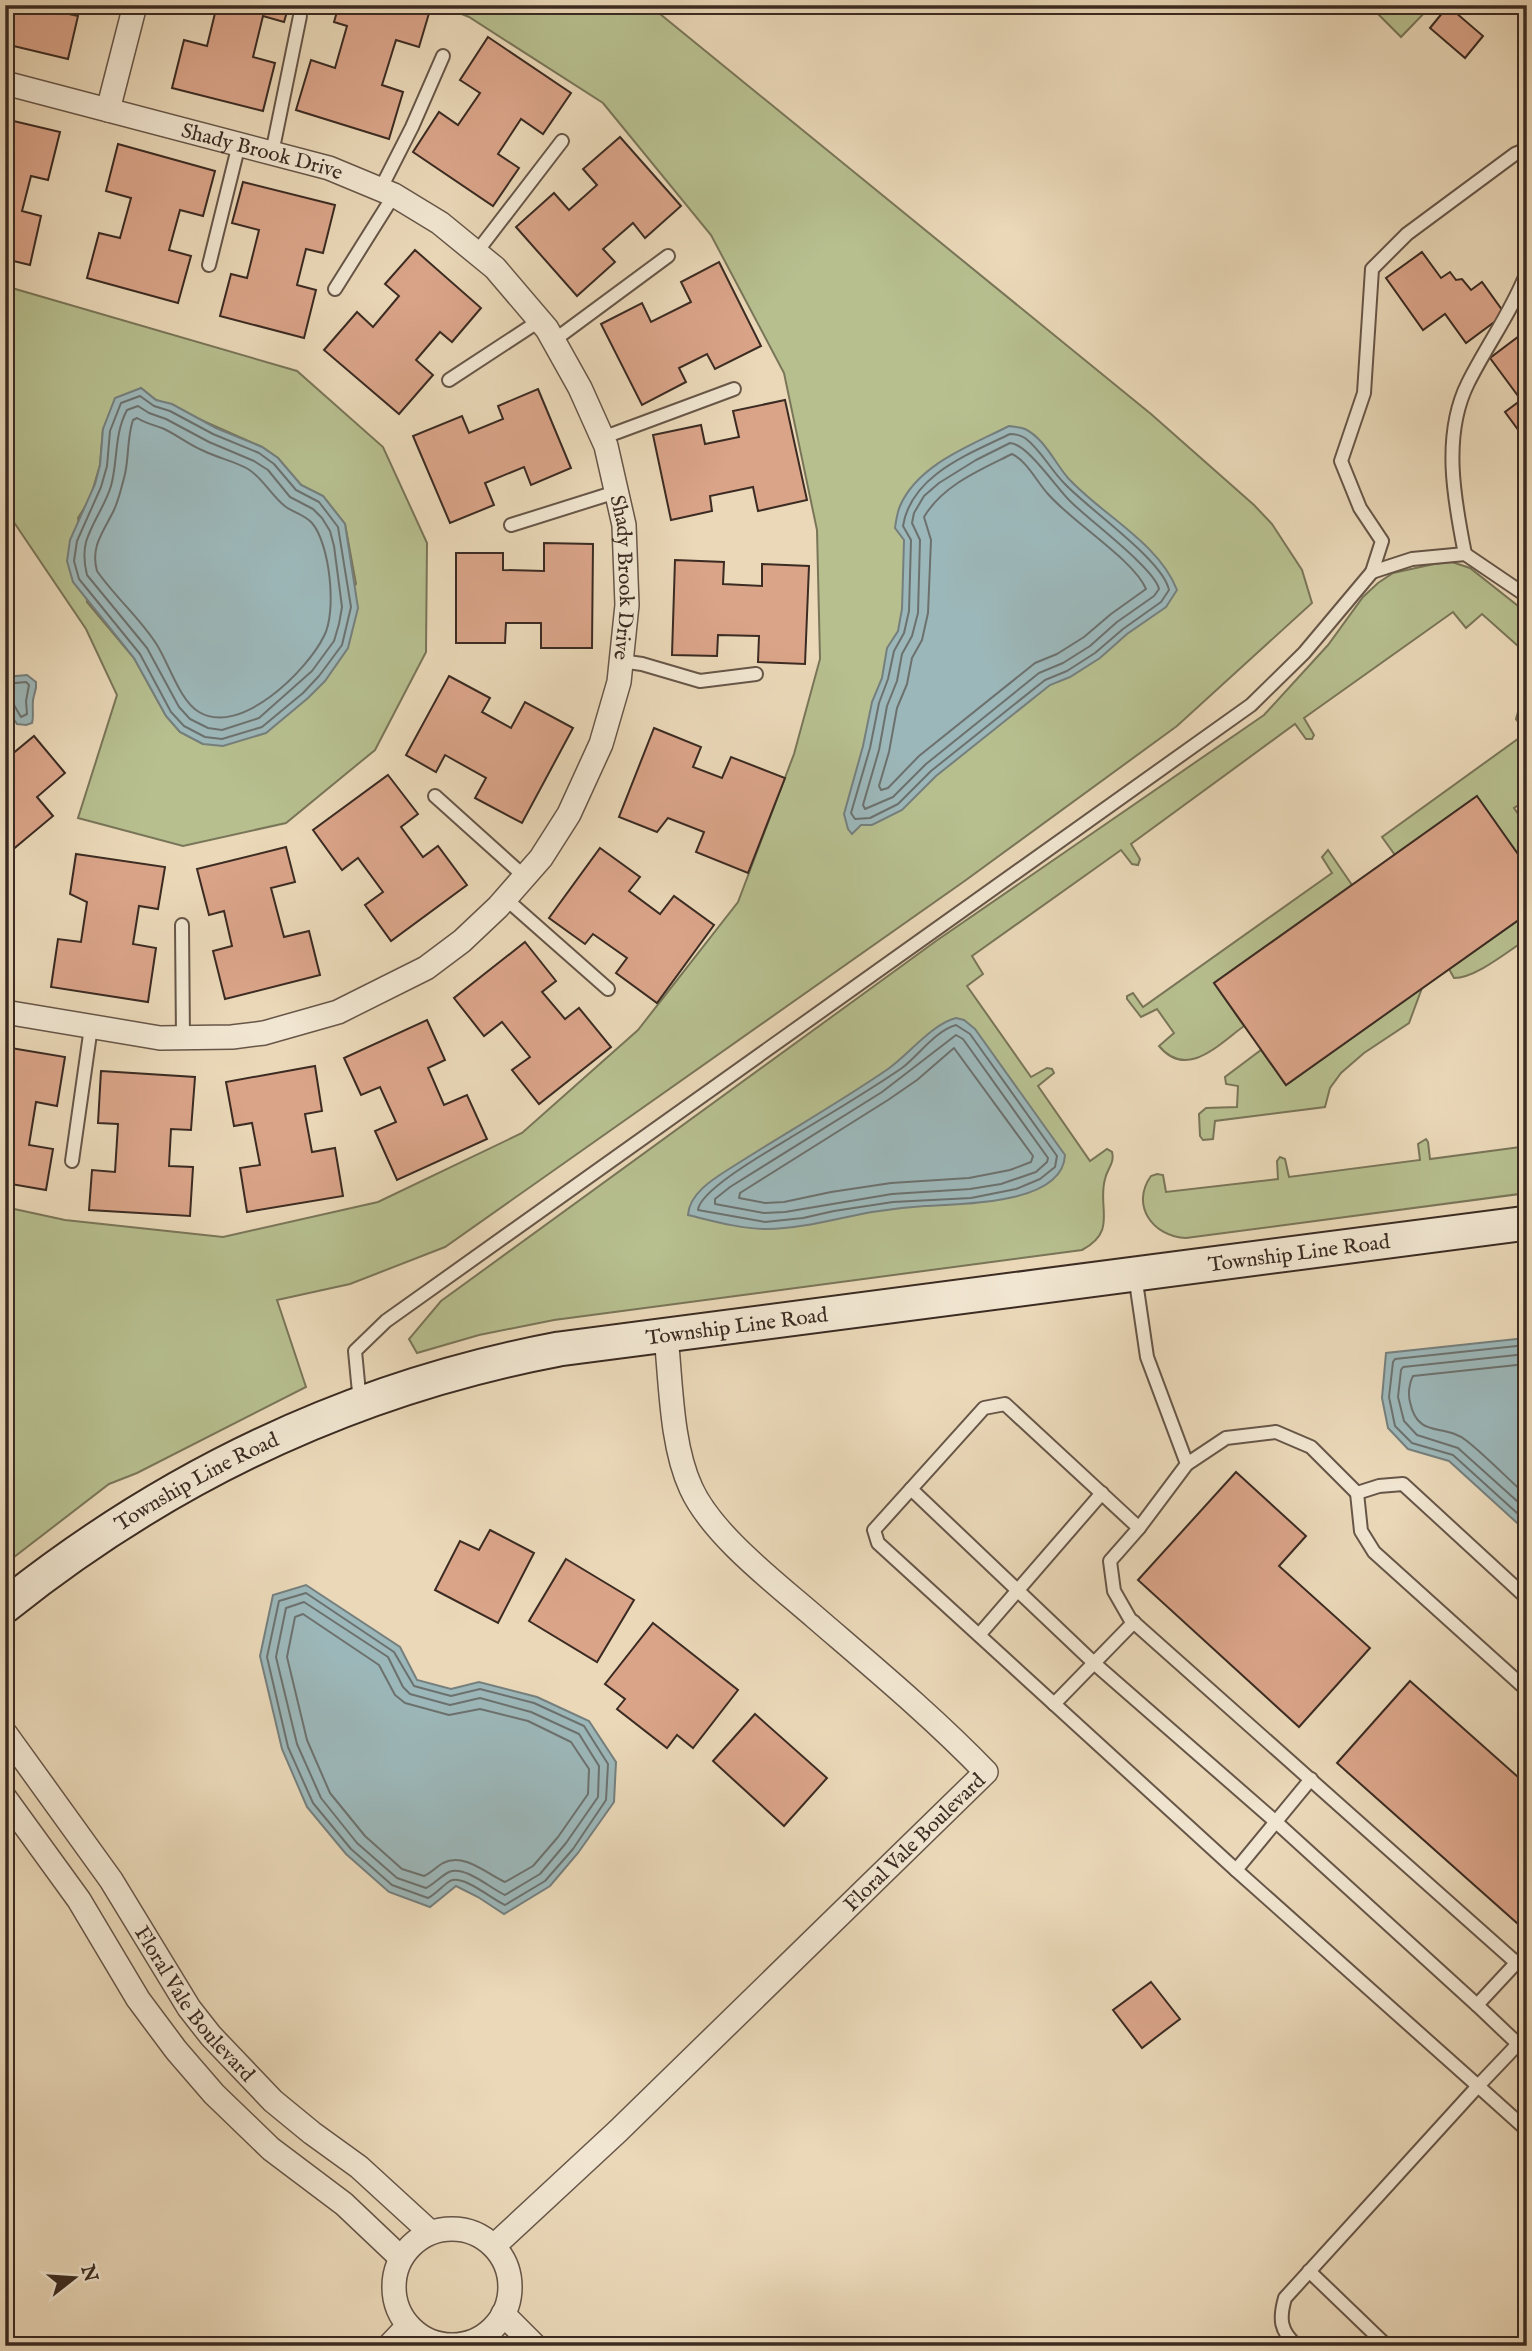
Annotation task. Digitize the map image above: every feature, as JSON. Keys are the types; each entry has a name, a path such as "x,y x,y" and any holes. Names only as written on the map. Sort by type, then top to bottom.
{"street":[{"path":"108,110 135,5"},
{"name":"Shady Brook Drive","path":"5,83 329,168 387,192 440,223 495,268 553,341 580,388 602,438 624,525 627,605 620,682 601,744 569,814 541,858 506,899 462,941 426,968 338,1012 264,1033 232,1037 160,1038 5,1012"},
{"name":"Township Line Road","path":"5,1606 110,1529 219,1465 278,1436 360,1403 428,1380 519,1357 1527,1223"},
{"name":"Floral Vale Boulevard","path":"494,2246 618,2130 986,1772 924,1710 763,1572 722,1531 697,1500 689,1485 677,1443 666,1336"},
{"name":"Floral Vale Boulevard","path":"5,1732 111,1880 189,2008 211,2035 273,2101 359,2167 430,2232"},
{"name":"Floral Vale Boulevard","path":"5,1798 79,1900 154,2023 176,2050 214,2094 271,2150 344,2204 401,2258"},
{"path":"461,2229 478,2235 494,2246 504,2261 510,2280 509,2297 503,2314 483,2342 438,2344 422,2338 408,2326 400,2315 393,2293 394,2274 401,2258 414,2242 430,2232 461,2229"},
{"path":"503,2314 535,2346"},
{"path":"389,2346 408,2326"}],"lane":[{"path":"272,153 299,16"},
{"path":"335,289 387,192 443,56"},
{"path":"476,253 562,141"},
{"path":"209,265 239,144"},
{"path":"360,1403 355,1351 386,1321 1251,705 1304,653 1372,572 1382,541 1360,508 1341,461 1364,393 1372,269 1406,234 1515,154 1527,149"},
{"path":"553,341 668,257"},
{"path":"1465,554 1456,506 1453,448 1459,411 1467,386 1519,292 1527,272"},
{"path":"449,380 539,321"},
{"path":"602,438 734,389"},
{"path":"511,525 617,492"},
{"path":"1372,572 1412,559 1465,554 1525,594"},
{"path":"621,661 642,664 700,681 756,674"},
{"path":"435,796 525,877"},
{"path":"506,899 608,989"},
{"path":"182,925 183,1039"},
{"path":"72,1161 91,1027"},
{"path":"1135,1274 1147,1357 1187,1464"},
{"path":"1139,1528 1005,1404 984,1408 874,1530 878,1543 1236,1870 1527,2130"},
{"path":"1477,2005 1522,1966 1134,1622 1114,1591 1110,1561 1139,1528 1187,1464 1226,1438 1276,1432 1311,1447 1357,1493 1361,1531 1374,1552 1527,1690"},
{"path":"1357,1493 1379,1486 1403,1484 1527,1598"},
{"path":"911,1489 1095,1664 1276,1822 1522,2048 1478,2086 1285,2298 1280,2315 1286,2336 1297,2346"},
{"path":"979,1635 1102,1493"},
{"path":"1054,1704 1134,1622"},
{"path":"1236,1870 1311,1779"},
{"path":"1310,2271 1387,2346"}],"green space":[{"path":"440,5 649,5 1151,414 1254,505 1272,524 1302,570 1312,603 1177,726 966,880 445,1247 350,1284 277,1300 306,1387 137,1473 109,1484 5,1564 5,1207 65,1220 223,1237 378,1202 522,1133 638,1030 738,902 794,754 820,659 817,530 784,373 711,235 603,103 469,17"},
{"path":"1369,5 1432,5 1401,37"},
{"path":"1463,5 1527,5 1527,14 1471,13"},
{"path":"5,286 297,371 383,447 427,543 426,652 375,750 286,823 183,846 78,818 117,695 86,629 5,509","holes":["141,388 156,400 262,447 278,458 301,485 323,496 345,524 356,584 203,744 180,732 166,716 134,658 87,602 78,518 90,499 100,465 103,429"]},
{"path":"1452,562 1470,568 1527,613 1527,654 1482,614 1466,628 1453,612 1304,718 1314,735 1312,739 1306,739 1295,724 1131,844 1140,859 1138,865 1132,864 1121,850 972,956 983,974 967,986 1031,1077 1047,1068 1052,1069 1054,1073 1038,1086 1090,1161 1107,1149 1112,1152 1103,1190 1103,1227 1093,1243 1082,1250 554,1320 479,1335 417,1353 409,1339 441,1301 936,941 1264,715 1328,645 1363,597 1378,583 1393,573"},
{"path":"1518,712 1527,716 1527,799 1514,808 1527,827 1527,867 1477,797 1395,855 1382,837 1526,733 1516,719"},
{"path":"1328,850 1352,885 1214,983 1244,1026 1203,1056 1181,1060 1170,1056 1159,1046 1174,1033 1157,1009 1141,1017 1127,996 1133,993 1143,1007 1332,873 1322,857"},
{"path":"1527,914 1527,939 1482,969 1454,978 1449,969"},
{"path":"1422,988 1409,1023 1364,1053 1341,1073 1330,1088 1325,1107 1215,1121 1213,1139 1203,1140 1200,1136 1199,1114 1206,1108 1237,1107 1238,1086 1226,1084 1225,1077 1261,1050 1286,1085"},
{"path":"1426,1139 1430,1159 1527,1146 1527,1193 1186,1238 1174,1236 1155,1226 1144,1208 1145,1187 1151,1176 1157,1174 1163,1175 1166,1192 1278,1179 1277,1161 1280,1157 1285,1159 1289,1177 1420,1160 1418,1144"}],"water":[{"path":"141,388 156,400 172,404 216,428 262,447 278,458 301,485 323,496 345,524 358,608 348,648 325,681 266,733 223,746 203,744 180,732 166,716 134,658 73,582 67,561 70,540 95,484 100,465 103,429 115,398"},
{"path":"1009,426 1025,429 1038,438 1068,478 1157,558 1169,573 1177,590 1166,607 1127,634 1100,658 1070,677 1050,685 936,776 902,810 872,825 861,825 852,834 844,814 872,702 882,678 887,648 898,631 902,609 904,540 895,528 899,509 908,491 933,467 947,457"},
{"path":"27,675 36,682 33,720 26,725 17,724 5,706 5,677"},
{"path":"956,1018 964,1020 975,1029 1065,1155 1060,1171 1047,1184 1029,1193 984,1202 892,1209 780,1229 747,1228 688,1215 689,1207 697,1194 716,1177 869,1082 896,1063 938,1026"},
{"path":"1527,1338 1527,1532 1449,1461 1408,1449 1388,1428 1382,1398 1386,1353"},
{"path":"306,1585 400,1647 417,1680 451,1689 479,1682 537,1697 589,1721 616,1762 614,1802 578,1853 550,1886 504,1914 456,1886 430,1907 389,1892 346,1854 307,1807 282,1749 260,1656 273,1595"}],"building":[{"path":"5,5 57,5 55,11 78,16 68,59 5,44"},
{"path":"217,5 289,5 284,22 263,16 253,57 275,63 263,111 172,88 184,40 207,46"},
{"path":"339,5 413,5 430,10 419,47 396,40 382,85 403,92 389,139 296,110 311,60 335,68 347,26 334,22"},
{"path":"1448,6 1483,36 1465,58 1430,28"},
{"path":"488,37 571,93 543,134 521,119 498,154 519,168 493,206 413,152 439,112 458,125 480,93 460,80"},
{"path":"5,119 60,132 48,180 31,176 22,211 41,216 30,265 5,259"},
{"path":"620,137 681,206 645,238 633,223 603,249 615,262 577,296 516,227 554,193 569,210 597,185 583,169"},
{"path":"118,144 215,171 203,216 180,210 169,250 191,256 178,303 87,278 99,233 120,238 131,198 106,191"},
{"path":"243,182 335,205 323,253 306,249 297,285 316,290 304,338 220,316 231,274 247,278 259,230 232,223"},
{"path":"415,250 481,308 452,342 440,332 416,360 433,375 399,414 324,350 357,312 373,327 399,296 385,284"},
{"path":"1422,252 1441,278 1450,272 1456,280 1462,279 1471,290 1482,282 1505,314 1466,343 1445,314 1423,330 1386,278"},
{"path":"719,262 761,346 715,369 707,354 679,368 686,382 642,405 601,324 642,303 651,322 691,302 681,282"},
{"path":"1527,330 1527,442 1505,412 1521,400 1490,358"},
{"path":"538,389 571,468 531,485 524,467 485,483 494,505 450,523 413,436 462,416 469,433 503,419 498,406"},
{"path":"785,400 807,500 758,511 753,487 710,496 712,511 671,520 653,435 701,425 705,444 739,437 733,411"},
{"path":"544,543 593,544 592,648 541,648 541,623 506,623 505,643 456,643 456,553 503,553 503,570 544,571"},
{"path":"675,560 724,562 723,584 762,586 762,564 809,566 805,664 758,662 759,636 718,635 717,656 672,655"},
{"path":"449,676 490,698 482,712 511,728 525,702 573,728 522,823 475,798 486,778 445,755 436,772 406,755"},
{"path":"654,728 701,747 693,767 722,778 731,757 785,778 748,873 696,852 704,832 668,818 657,832 619,817"},
{"path":"34,736 65,773 37,797 53,816 5,856 5,760"},
{"path":"388,775 418,814 401,827 423,857 438,846 467,885 391,941 365,905 383,892 358,858 342,870 313,830"},
{"path":"1477,796 1527,867 1527,914 1286,1085 1214,983"},
{"path":"286,847 295,882 271,888 284,937 309,931 320,975 225,999 213,951 232,946 224,911 209,915 197,869"},
{"path":"600,848 640,877 629,891 660,914 674,896 714,925 657,1003 616,973 627,958 593,934 585,944 549,918"},
{"path":"76,854 165,867 158,909 139,906 133,944 156,948 148,1002 51,987 58,939 81,942 87,902 70,894"},
{"path":"525,942 556,981 542,992 565,1019 579,1008 611,1047 539,1104 512,1070 530,1057 502,1022 484,1036 454,998"},
{"path":"427,1020 445,1060 428,1068 444,1105 467,1095 487,1139 397,1180 375,1131 396,1122 380,1087 361,1095 344,1058"},
{"path":"5,1047 65,1057 57,1106 36,1102 29,1145 53,1149 46,1190 5,1183"},
{"path":"315,1066 322,1111 305,1114 312,1152 335,1148 343,1196 247,1212 240,1168 260,1165 252,1123 234,1126 226,1082"},
{"path":"101,1071 195,1077 191,1130 171,1129 169,1166 193,1167 190,1216 89,1210 92,1170 115,1172 118,1124 98,1123"},
{"path":"1236,1472 1306,1536 1279,1566 1370,1648 1299,1727 1138,1580"},
{"path":"490,1530 534,1553 498,1623 435,1590 460,1541 479,1550"},
{"path":"566,1559 634,1600 597,1662 529,1621"},
{"path":"653,1623 738,1690 693,1748 677,1735 667,1748 617,1709 625,1699 605,1684"},
{"path":"1410,1681 1527,1785 1527,1932 1337,1763"},
{"path":"755,1714 827,1778 784,1826 713,1761"},
{"path":"1151,1982 1180,2019 1142,2048 1113,2010"}]}
